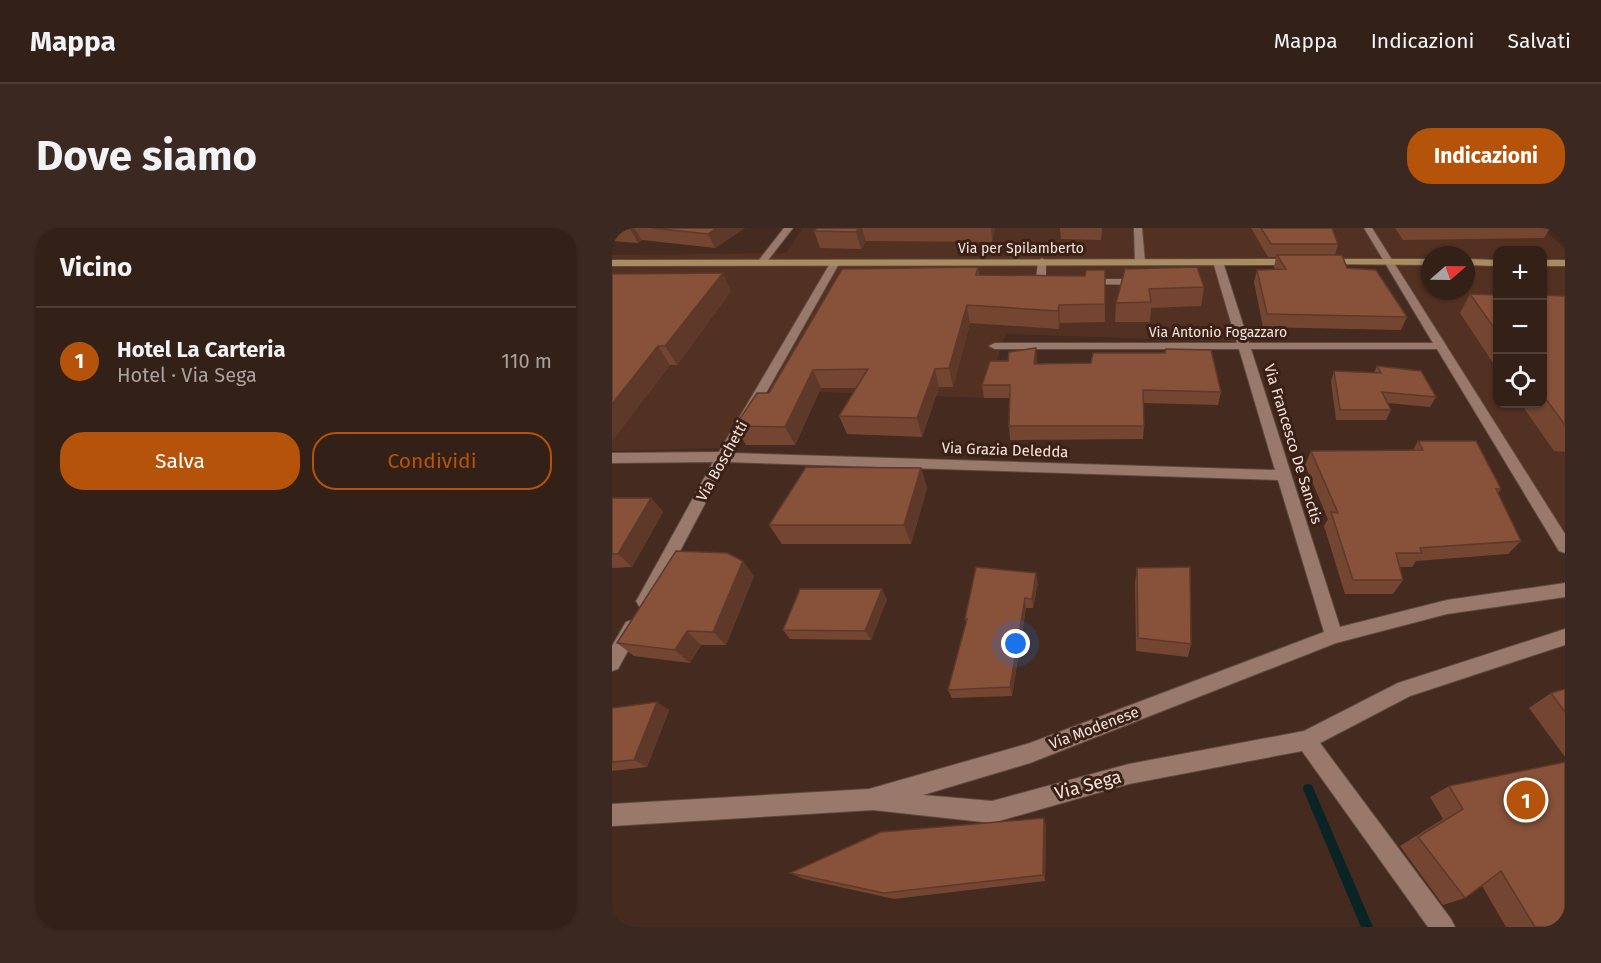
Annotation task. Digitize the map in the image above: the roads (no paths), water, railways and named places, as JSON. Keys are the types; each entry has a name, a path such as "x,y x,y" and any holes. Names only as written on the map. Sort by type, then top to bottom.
{"main road":[{"name":"Via per Spilamberto","path":"612,262 1042,261 1140,262 1175,266 1218,262 1421,262"},
{"path":"1475,262 1493,263"},
{"path":"1547,263 1565,263"}],"street":[{"path":"762,262 789,228"},
{"path":"1138,228 1140,262"},
{"path":"1368,228 1565,547"},
{"name":"Via Boschetti","path":"612,663 723,457 836,262"},
{"name":"Via Francesco De Sanctis","path":"1218,262 1334,636"},
{"name":"Via Antonio Fogazzaro","path":"995,346 1246,348 1440,346"},
{"name":"Via Grazia Deledda","path":"612,458 723,457 1285,475"},
{"name":"Via Modenese","path":"612,815 869,800 1030,753 1334,636 1447,607 1565,590"},
{"name":"Via Sega","path":"869,800 992,812 1129,774 1306,740 1405,688 1565,637"},
{"path":"1306,740 1443,927"}],"lane":[{"path":"1042,261 1041,279 1064,282"},
{"path":"1075,282 1158,282"}],"waterway":[{"path":"1308,789 1367,927"}],"place":[{"name":"Hotel La Carteria","path":"1526,800"}]}
